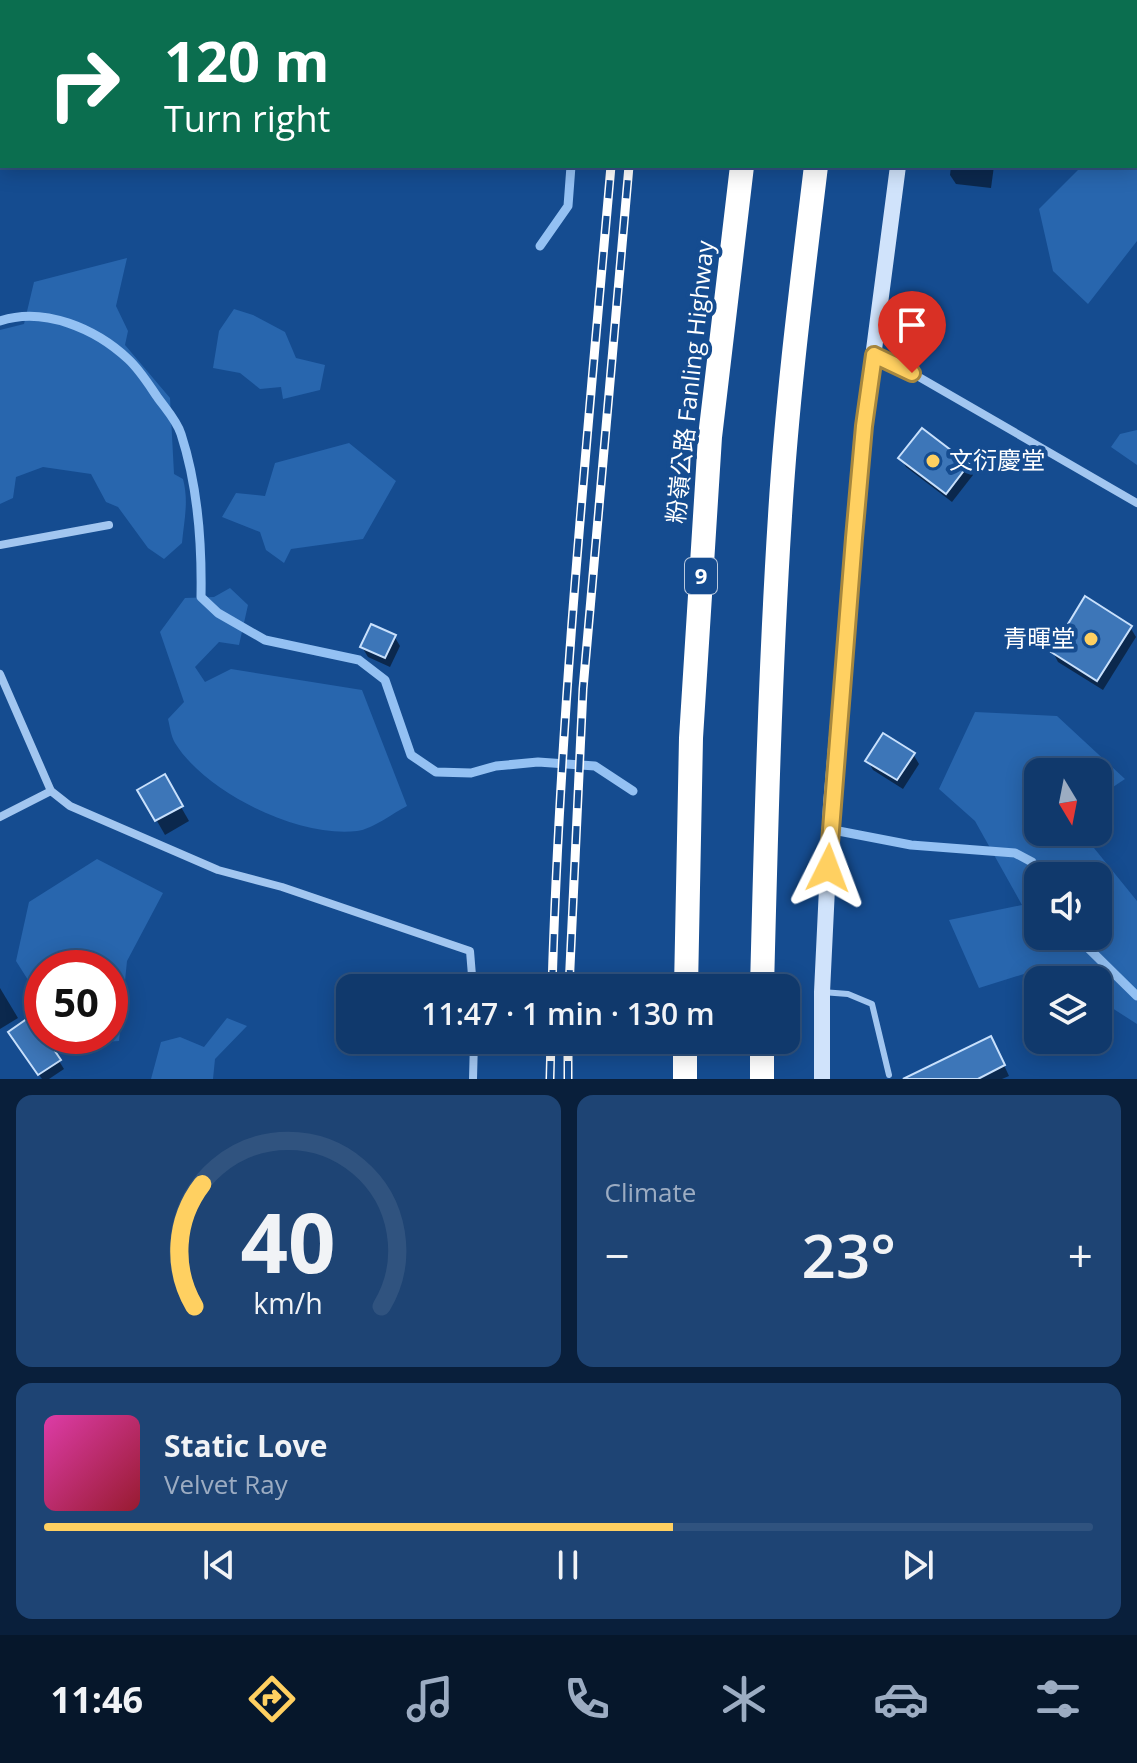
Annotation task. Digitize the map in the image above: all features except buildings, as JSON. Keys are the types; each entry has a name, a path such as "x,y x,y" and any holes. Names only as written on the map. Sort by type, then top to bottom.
{"highway":[{"name":"粉嶺公路 Fanling Highway","path":"686,974 691,738 710,437 742,168"},
{"path":"762,974 780,513 796,330 816,168"},
{"path":"685,1054 685,1079"},
{"path":"762,1054 762,1079"}],"main road":[{"path":"822,1079 822,992 832,790 863,440 898,168"}],"street":[{"path":"874,355 912,373 1137,503"},
{"path":"0,545 109,525"},
{"path":"0,674 51,791 70,806 218,870 282,887 470,951 472,974"},
{"path":"0,817 51,791"},
{"path":"473,1079 474,1054"}],"lane":[{"path":"822,992 848,994 872,1004 889,1075"}],"shaded area":[{"path":"1080,168 1137,168 1137,241 1088,304 1053,271 1039,209"},
{"path":"127,258 116,306 128,331 125,345 170,398 174,474 183,479 186,495 182,543 164,559 148,548 118,507 106,502 91,474 43,467 16,477 13,498 0,504 0,330 24,324 34,282"},
{"path":"234,309 285,332 296,358 325,365 320,390 283,399 281,387 260,389 240,373 213,368 219,331"},
{"path":"1137,430 1137,465 1111,447 1120,434"},
{"path":"349,443 396,481 363,539 291,549 284,563 266,550 260,532 222,517 236,493 265,496 275,463"},
{"path":"230,588 248,605 239,645 219,642 195,667 205,682 231,669 362,690 407,806 363,830 334,831 308,827 282,819 231,795 189,761 175,743 170,728 168,719 184,702 160,632 185,598 214,597"},
{"path":"975,712 1057,716 1102,758 1024,758 1024,846 1092,846 1105,862 1024,862 1024,950 1112,950 1112,870 1137,901 1137,1024 1112,1008 1112,966 1024,966 1024,974 979,988 949,920 1022,905 975,821 939,789"},
{"path":"1112,767 1125,779 1112,788"},
{"path":"97,859 163,893 128,959 128,950 24,950 24,974 16,961 29,902"},
{"path":"227,1018 247,1026 215,1059 213,1079 151,1079 161,1042 180,1037 204,1047"}],"waterway":[{"path":"540,246 568,206 571,168"},
{"path":"0,321 34,316 68,323 101,338 128,359 140,373 181,434 198,515 201,597 218,613 265,640 359,660 385,680 411,755 436,772 471,773 496,766 538,762 595,766 633,791"},
{"path":"828,829 911,845 1015,853 1032,862"},
{"path":"1090,950 1137,996"}],"railway":[{"path":"553,974 568,679 611,168"},
{"path":"570,974 583,689 629,168"},
{"path":"550,1079 551,1054"},
{"path":"568,1054 568,1079"}],"place":[{"name":"文衍慶堂","path":"933,461"},
{"name":"青暉堂","path":"1091,639"}],"route":[{"path":"828,868 864,426 874,355 912,373"}]}
